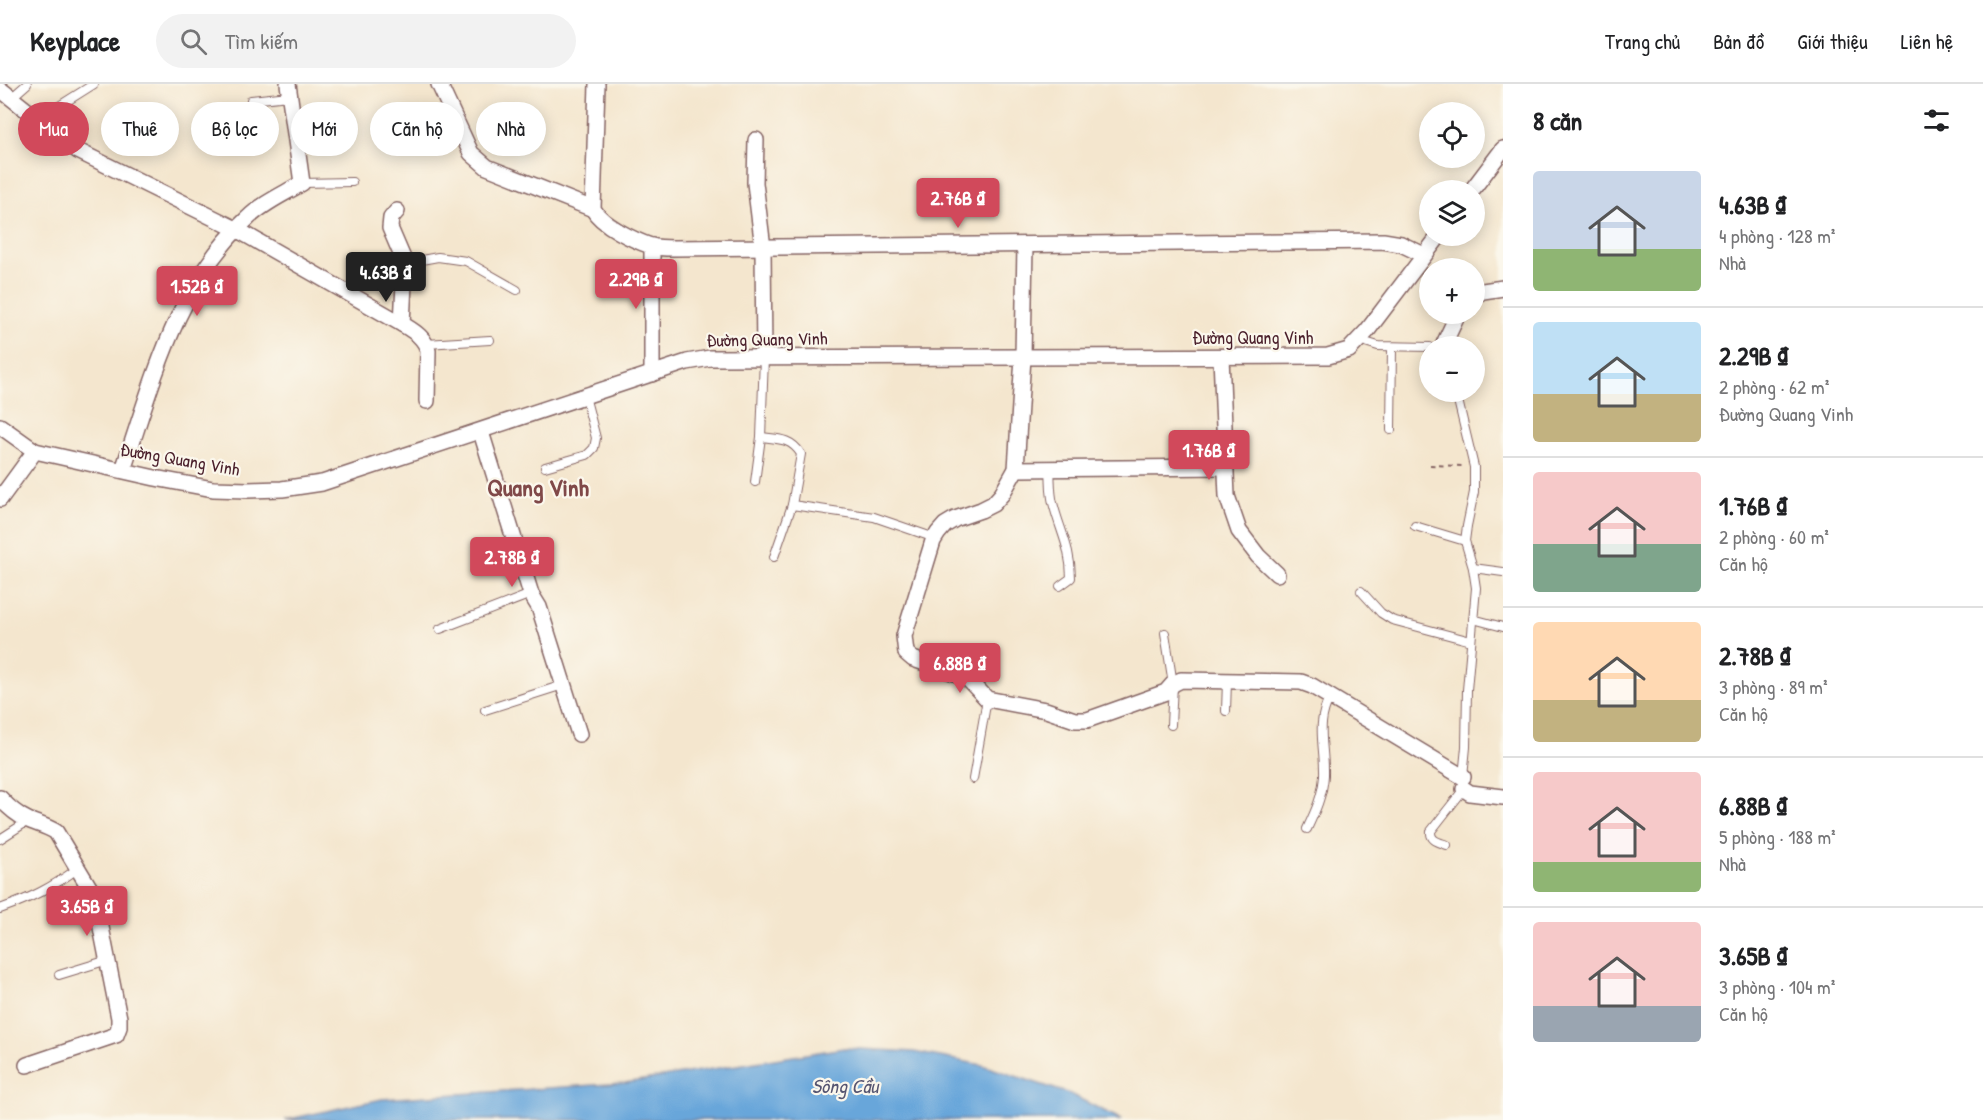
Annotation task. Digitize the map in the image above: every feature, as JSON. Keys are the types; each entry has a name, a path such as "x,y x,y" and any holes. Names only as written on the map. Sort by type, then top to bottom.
{"street":[{"path":"438,84 471,153 486,167 593,209"},
{"path":"597,84 593,209 606,225 652,246 763,248 1383,241 1401,244 1424,255"},
{"path":"123,470 163,352 198,276 214,254 249,216 302,183 288,90"},
{"path":"5,94 18,105"},
{"path":"756,140 755,183 763,248 764,358"},
{"path":"1480,180 1503,149"},
{"path":"88,156 236,229 416,333 426,344 428,351 427,401"},
{"path":"397,211 391,218 390,228 405,263 402,324"},
{"path":"1025,245 1023,357 1016,469 1002,494 993,504 955,519 945,525 934,538 904,636 906,652 913,659 966,677 987,699 1046,710 1075,720 1087,720 1166,692 1173,684 1181,680 1301,682 1330,697 1463,783 1470,794 1503,797"},
{"path":"652,246 652,374"},
{"name":"Đường Quang Vinh","path":"0,426 35,451 213,489 282,489 322,483 687,362 710,358 1328,356 1350,350 1431,246"},
{"path":"1485,291 1503,288"},
{"path":"1221,357 1227,496 1239,531 1258,556 1277,574"},
{"path":"481,432 531,594 539,607 579,734"},
{"path":"0,499 35,451"},
{"path":"1016,469 1225,467"},
{"path":"0,798 16,813 56,832 96,902 120,1027 116,1035 27,1065"}],"lane":[{"path":"5,94 27,84"},
{"path":"66,102 94,84"},
{"path":"251,100 288,90"},
{"path":"302,183 352,182"},
{"path":"405,263 438,257 466,261 516,290"},
{"path":"426,344 490,340"},
{"path":"1359,340 1378,346 1419,347"},
{"path":"1391,430 1392,347"},
{"path":"754,482 761,437 764,358"},
{"path":"545,467 587,455 594,448 596,438 585,396"},
{"path":"1447,845 1433,840 1431,831 1463,783 1467,690 1476,588 1465,541 1474,492 1474,467 1458,402"},
{"path":"761,437 780,439 795,445 801,454 792,505 774,557"},
{"path":"1050,469 1052,499 1068,545 1071,561 1071,578 1060,586"},
{"path":"792,505 874,517 934,538"},
{"path":"1415,526 1465,541"},
{"path":"1473,568 1503,572"},
{"path":"1361,591 1381,613 1392,620 1471,641"},
{"path":"440,629 531,594"},
{"path":"1473,619 1503,627"},
{"path":"1165,633 1173,684 1172,725"},
{"path":"1226,711 1227,681"},
{"path":"485,710 563,685"},
{"path":"1307,829 1317,810 1324,778 1322,718 1330,697"},
{"path":"973,779 987,699"},
{"path":"0,839 29,820"},
{"path":"0,909 32,897 77,869"},
{"path":"60,975 108,960"}],"path":[{"path":"1430,465 1474,467"}],"water":[{"name":"Sông Cầu","path":"844,1048 914,1052 982,1065 1070,1094 1122,1120 285,1120 382,1099 625,1083"}],"district":[{"name":"Quang Vinh","path":"538,487"}]}
